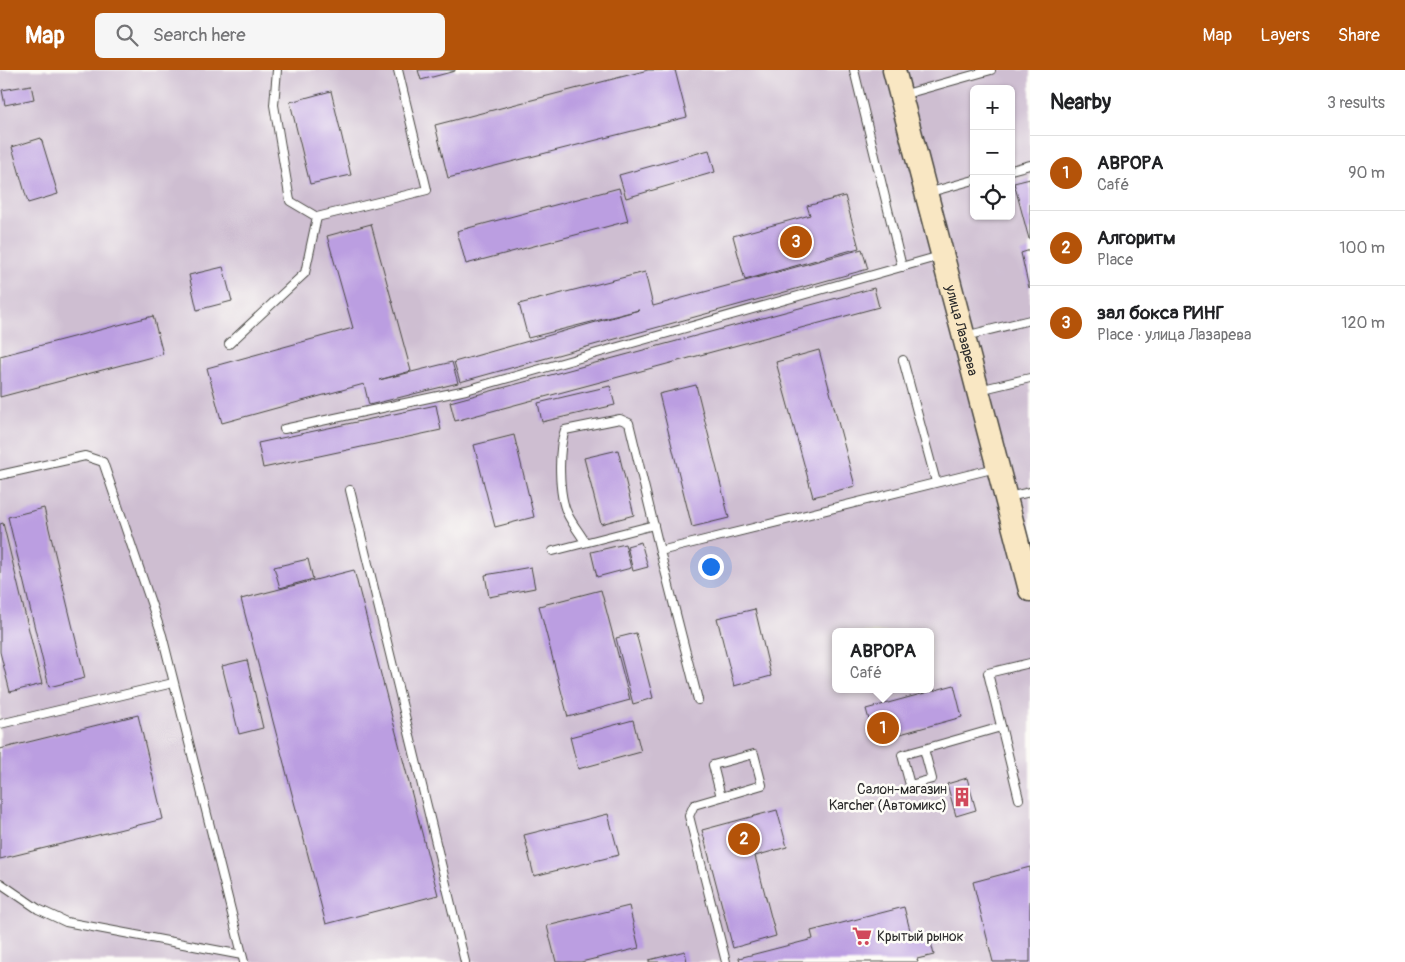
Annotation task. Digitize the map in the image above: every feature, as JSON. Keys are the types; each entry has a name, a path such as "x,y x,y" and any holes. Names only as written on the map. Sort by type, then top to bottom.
{"main road":[{"name":"улица Лазарева","path":"894,70 1030,588"}],"lane":[{"path":"277,70 274,105 290,201 317,217 427,190 398,70"},
{"path":"854,70 902,267"},
{"path":"900,96 991,70"},
{"path":"1015,169 1030,165"},
{"path":"926,194 970,181"},
{"path":"229,344 305,273 317,217"},
{"path":"284,429 466,390 942,256"},
{"path":"963,336 1030,320"},
{"path":"903,360 936,482"},
{"path":"977,390 1030,378"},
{"path":"585,542 567,514 562,496 560,442 565,430 620,419 629,423 698,700"},
{"path":"0,475 85,456 103,462 162,635 243,959 66,922 38,909 0,883"},
{"path":"660,551 998,467"},
{"path":"350,490 466,962"},
{"path":"1005,498 1030,492"},
{"path":"553,551 654,525"},
{"path":"1019,799 988,673 1030,663"},
{"path":"0,724 173,682"},
{"path":"924,749 932,779 910,785 902,756 924,749 1001,726"},
{"path":"721,797 713,765 754,754 762,785 694,805 689,816 726,962"}],"shaded area":[{"path":"0,70 1030,70 1030,962 0,962"}],"building":[{"path":"418,70 455,70 455,71 421,80"},
{"path":"648,70 675,70 687,117 448,178 435,125"},
{"path":"31,85 34,99 5,105 2,90"},
{"path":"331,91 351,175 310,184 290,102"},
{"path":"41,138 58,194 28,203 12,147"},
{"path":"709,150 715,172 626,198 619,175"},
{"path":"1030,179 1030,239 1015,187 1015,183"},
{"path":"619,188 628,221 466,264 457,231"},
{"path":"845,196 859,248 745,280 733,236 810,215 807,206"},
{"path":"371,224 411,371 379,380 452,362 458,383 369,405 364,384 222,423 207,368 353,328 327,236"},
{"path":"862,249 868,269 460,382 454,362 639,310 528,338 519,304 645,272 653,306"},
{"path":"1030,250 1030,287 1029,288 1021,253"},
{"path":"223,267 232,301 197,310 189,275"},
{"path":"874,288 879,307 455,421 450,402"},
{"path":"153,316 163,354 0,397 0,356"},
{"path":"819,350 855,486 813,497 776,362"},
{"path":"696,385 729,518 692,527 659,394"},
{"path":"610,386 615,405 542,422 538,403"},
{"path":"436,405 441,430 263,468 258,443"},
{"path":"514,435 534,517 495,527 474,445"},
{"path":"618,450 634,515 601,524 584,458"},
{"path":"44,508 85,678 49,687 8,517"},
{"path":"3,523 42,684 10,692 0,652 0,524"},
{"path":"641,542 648,567 633,571 627,546"},
{"path":"625,544 631,568 597,577 591,552"},
{"path":"308,559 313,579 280,588 274,567"},
{"path":"531,567 535,588 489,597 485,575"},
{"path":"354,570 438,895 326,924 241,599"},
{"path":"601,590 630,700 568,717 539,606"},
{"path":"755,609 771,676 734,686 717,618"},
{"path":"636,633 653,698 633,704 616,638"},
{"path":"247,660 263,728 239,734 222,666"},
{"path":"954,685 962,717 875,741 866,709 925,693 934,693 934,690"},
{"path":"138,715 163,819 0,859 0,749"},
{"path":"633,720 641,752 578,769 570,737"},
{"name":"Салон-магазин Karcher (Автомикс)","path":"967,778 976,810 956,816 947,784"},
{"path":"777,810 787,847 755,856 776,936 733,948 702,830"},
{"path":"608,814 619,855 534,876 524,835"},
{"path":"1030,867 1030,962 993,962 973,882"},
{"path":"629,906 639,948 581,962 556,962 547,926"},
{"name":"Крытый рынок","path":"904,907 912,938 929,934 934,955 917,959 918,962 740,962 739,958 813,939 811,931"},
{"path":"685,951 687,962 649,962 649,960"}],"place":[{"name":"зал бокса РИНГ","path":"796,242"},
{"name":"АВРОРА","path":"883,728"},
{"name":"Салон-магазин Karcher (Автомикс)","path":"962,797"},
{"name":"Алгоритм","path":"744,839"},
{"name":"Крытый рынок","path":"862,936"}]}
